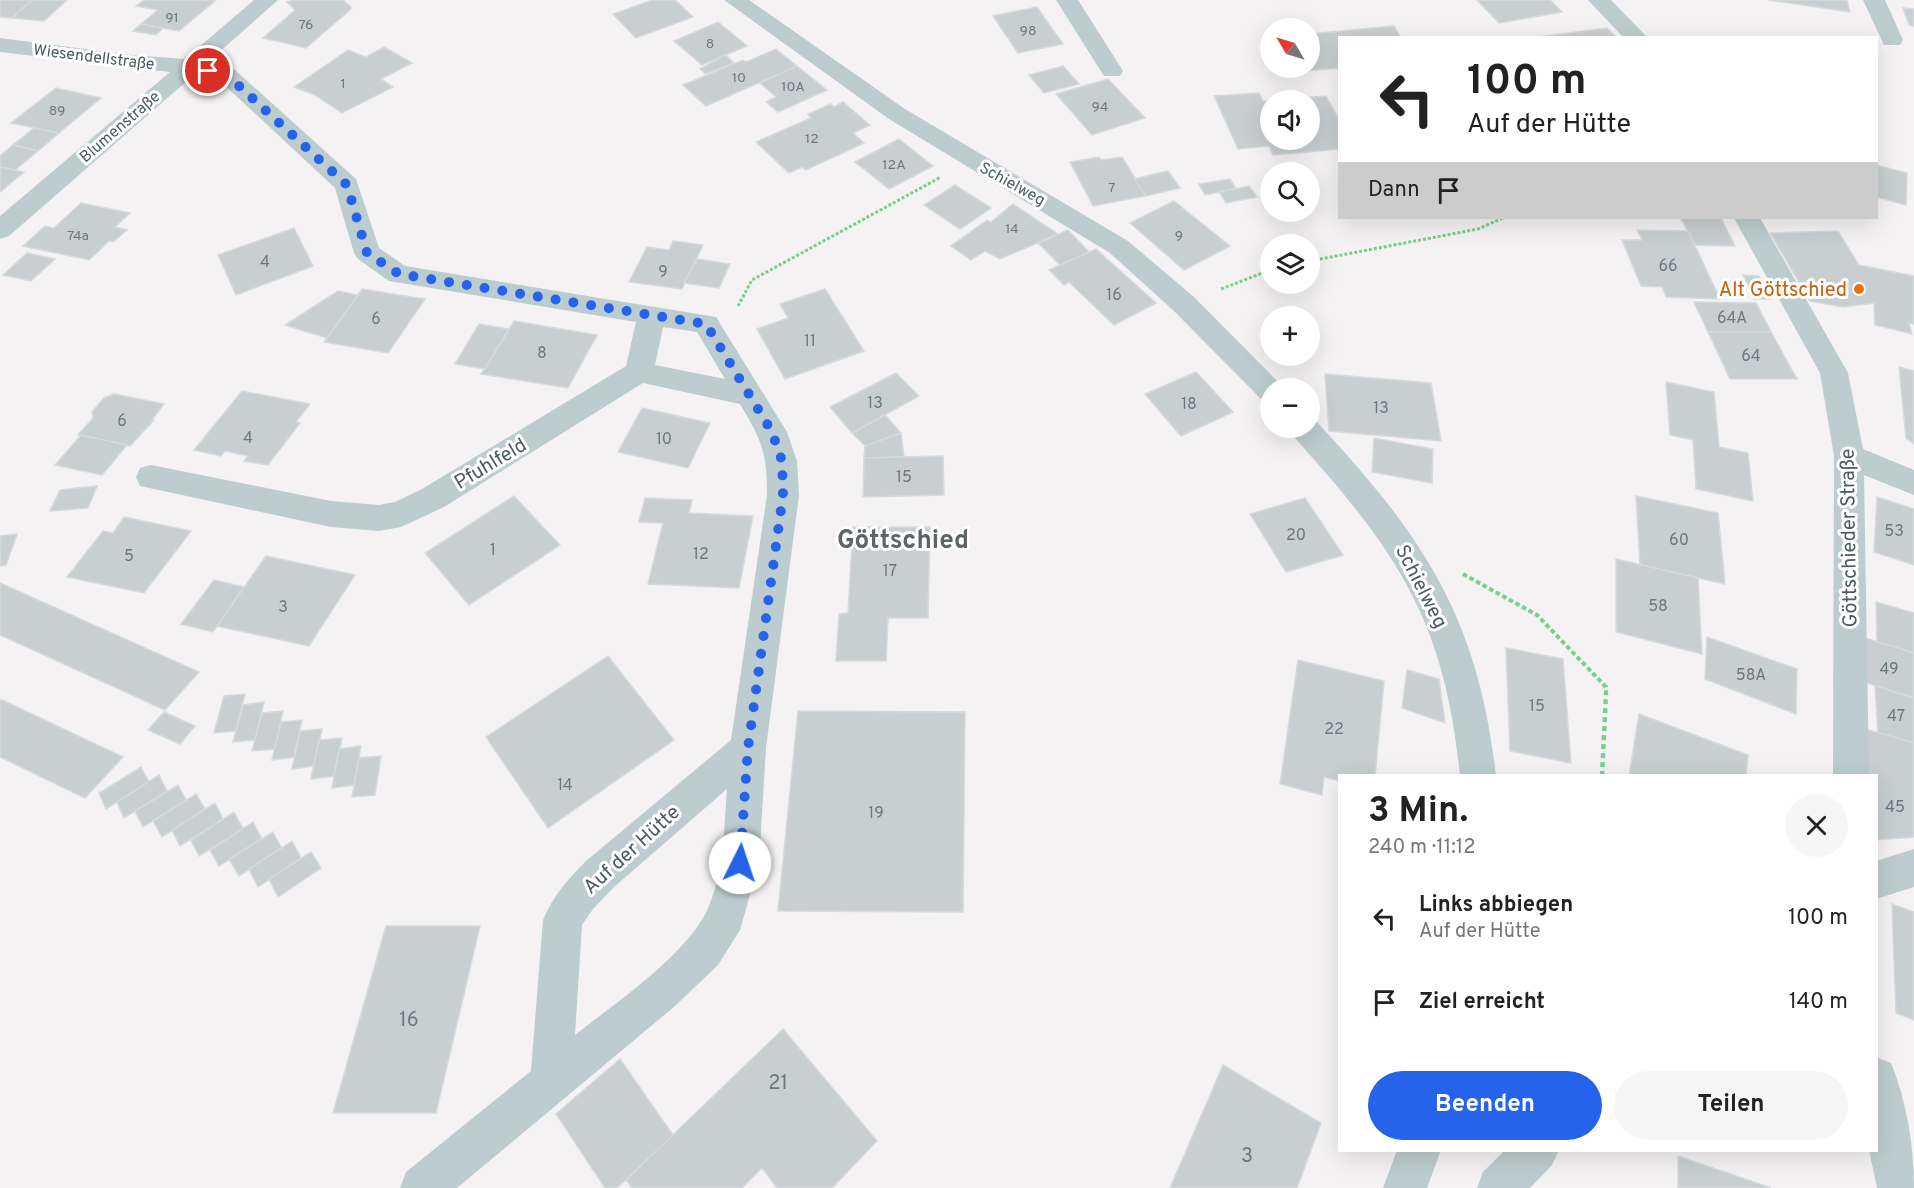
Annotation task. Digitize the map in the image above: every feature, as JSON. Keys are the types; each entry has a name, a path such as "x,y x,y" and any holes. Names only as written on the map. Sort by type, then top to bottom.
{"street":[{"name":"Blumenstraße","path":"0,230 267,0"},
{"name":"Schielweg","path":"735,0 860,89 972,160 1119,247 1184,303 1260,380"},
{"path":"1067,0 1112,71"},
{"path":"1599,0 1635,36"},
{"path":"1874,0 1892,40"},
{"name":"Wiesendellstraße","path":"0,45 131,62 189,66"},
{"path":"189,66 227,75 347,185 367,253 399,274 706,324 772,432 782,461 783,495 748,748 740,863 726,916 704,951 661,992 423,1188"},
{"name":"Göttschieder Straße","path":"1748,219 1834,373 1849,456 1851,774"},
{"path":"652,315 639,372 748,395"},
{"name":"Pfuhlfeld","path":"151,477 331,514 379,518 401,514 433,498 639,372"},
{"name":"Schielweg","path":"1313,438 1355,483 1397,537 1441,615 1460,670 1475,736 1478,774"},
{"path":"1849,456 1914,483"},
{"name":"Auf der Hütte","path":"551,1083 563,920 579,896 600,874 748,748"},
{"path":"1878,879 1914,868"},
{"path":"1878,1088 1899,1188"},
{"path":"1405,1188 1418,1152"},
{"path":"1499,1188 1535,1152"}],"path":[{"path":"752,279 972,160"},
{"path":"1320,259 1478,229 1501,219"},
{"path":"1184,303 1260,274"},
{"path":"1457,570 1538,615 1606,687 1602,774"}],"building":[{"path":"0,0 32,0 12,18 0,17"},
{"path":"32,0 67,0 44,21 12,18"},
{"path":"144,0 216,0 179,31 141,24 158,10 136,6"},
{"path":"343,0 352,8 306,48 263,38 295,10 287,2"},
{"path":"653,0 675,0 693,17 636,38 613,14"},
{"path":"1477,0 1550,0 1562,12 1499,23"},
{"path":"1769,0 1847,0 1850,12"},
{"path":"1037,7 1063,44 1018,53 993,16"},
{"path":"1903,8 1914,9 1914,26 1909,25"},
{"path":"718,22 747,46 702,65 674,41"},
{"path":"141,24 163,28 156,35 133,31"},
{"path":"1394,26 1400,36 1338,36 1338,68 1320,70 1320,33"},
{"path":"1607,28 1615,36 1546,36"},
{"path":"384,47 412,63 381,79 393,87 342,113 315,95 294,87 348,50 366,57"},
{"path":"776,49 797,66 706,106 683,85 743,60 746,62"},
{"path":"725,55 734,63 705,74 700,69"},
{"path":"797,66 827,90 778,112 766,102 776,97 760,83"},
{"path":"1063,66 1079,84 1044,93 1029,75"},
{"path":"1108,79 1145,118 1092,135 1056,94"},
{"path":"56,88 101,98 59,133 11,123"},
{"path":"1259,93 1260,147 1238,149 1214,96"},
{"path":"1320,96 1326,96 1338,117 1338,149 1273,155 1271,150 1320,150"},
{"path":"843,102 870,125 853,133 864,143 806,170 802,167 789,173 756,142 811,118 808,114 831,104 834,107"},
{"path":"34,128 59,133 38,151 13,145"},
{"path":"899,139 933,166 889,189 855,162"},
{"path":"13,145 38,151 15,170 0,167 0,156"},
{"path":"1099,157 1101,160 1122,157 1146,196 1093,206 1070,162"},
{"path":"1878,166 1907,173 1906,205 1878,198"},
{"path":"0,167 24,172 0,192"},
{"path":"1168,171 1180,188 1146,196 1134,179"},
{"path":"1230,179 1236,189 1205,195 1199,184"},
{"path":"955,185 991,208 960,229 924,205"},
{"path":"1249,186 1257,197 1226,203 1219,192"},
{"path":"1174,201 1230,246 1184,270 1130,223"},
{"path":"81,203 130,213 115,227 127,230 113,242 109,241 89,260 23,246 45,226 54,228"},
{"path":"1013,204 1058,234 1000,259 985,251 971,260 951,246 987,220 991,222"},
{"path":"1681,219 1722,219 1735,246 1694,245"},
{"path":"294,228 313,266 236,295 218,255"},
{"path":"1068,230 1089,252 1060,265 1038,243"},
{"path":"1637,230 1688,231 1720,299 1666,297 1662,287 1641,286 1622,240 1642,240"},
{"name":"Alt Göttschied","path":"1838,231 1859,265 1914,276 1914,324 1909,323 1912,334 1875,325 1874,303 1843,307 1810,301 1770,233"},
{"path":"673,241 703,245 682,289 629,282 647,247 669,250"},
{"path":"1096,249 1156,303 1114,325 1069,282 1064,285 1049,270"},
{"path":"27,253 55,259 31,281 3,275"},
{"path":"697,259 730,264 719,288 684,283"},
{"path":"1743,275 1759,276 1771,299 1754,299"},
{"path":"362,289 425,299 388,353 324,342"},
{"path":"825,289 864,351 785,379 757,329 788,318 780,304"},
{"path":"338,291 358,295 327,338 285,325"},
{"path":"1694,302 1756,303 1771,332 1708,332"},
{"path":"514,321 597,335 568,388 481,374"},
{"path":"479,324 509,329 485,369 455,364"},
{"path":"1708,332 1771,332 1797,379 1730,379"},
{"path":"1899,367 1914,371 1914,444 1906,438"},
{"path":"1196,372 1233,412 1181,436 1145,394"},
{"path":"896,373 919,396 852,433 830,407"},
{"path":"1325,374 1431,383 1441,441 1329,431"},
{"path":"1666,382 1714,392 1719,447 1748,453 1753,501 1696,489 1693,440 1670,435"},
{"path":"242,391 310,404 296,422 300,423 268,465 244,461 248,456 225,451 221,456 194,450"},
{"path":"114,394 164,404 152,420 154,420 130,446 78,435 93,418 92,412 104,398"},
{"path":"642,408 710,423 688,468 618,452"},
{"path":"885,415 901,433 865,446 852,433"},
{"path":"901,433 904,457 864,458 865,446"},
{"path":"81,435 127,445 102,475 55,465"},
{"path":"1374,438 1433,449 1432,483 1372,472"},
{"path":"943,456 944,495 863,497 864,458"},
{"path":"97,486 88,508 50,511 60,490"},
{"path":"514,496 560,545 469,605 425,553"},
{"path":"1636,496 1718,513 1725,584 1640,565"},
{"path":"1877,497 1914,509 1914,565 1874,552"},
{"path":"645,498 692,500 689,513 753,516 739,588 648,584 663,523 639,522"},
{"path":"1305,498 1343,555 1286,572 1250,514"},
{"path":"124,517 191,531 144,593 67,577 103,531 113,533"},
{"path":"853,527 930,527 928,618 888,618 886,661 836,661 839,614 848,613"},
{"path":"17,534 6,565 0,566 0,536"},
{"path":"266,556 355,575 309,646 217,626"},
{"path":"1616,559 1698,578 1702,654 1616,632"},
{"path":"214,580 244,587 213,632 181,624"},
{"path":"0,583 199,672 165,710 0,635"},
{"path":"1876,602 1914,613 1914,653 1877,642"},
{"path":"1707,637 1797,669 1796,714 1705,679"},
{"path":"1862,637 1914,653 1914,698 1864,682"},
{"path":"1506,648 1563,659 1571,763 1510,751"},
{"path":"608,656 674,740 548,828 486,737"},
{"path":"1298,660 1384,681 1375,774 1338,774 1338,780 1324,777 1322,795 1280,784"},
{"path":"1407,670 1439,679 1445,723 1402,708"},
{"path":"1875,686 1914,698 1914,743 1878,733"},
{"path":"245,694 236,731 214,733 224,696"},
{"path":"0,699 123,757 85,798 0,757"},
{"path":"264,702 255,740 233,742 243,705"},
{"path":"283,711 275,749 252,751 262,713"},
{"path":"798,711 965,712 963,912 778,911"},
{"path":"164,712 195,726 180,744 148,730"},
{"path":"1639,714 1748,755 1746,774 1629,774"},
{"path":"302,720 294,757 272,760 281,722"},
{"path":"1858,727 1914,743 1914,837 1878,840 1878,774 1861,774"},
{"path":"322,729 314,766 292,769 300,731"},
{"path":"342,738 334,776 311,779 319,740"},
{"path":"361,746 354,785 332,788 339,749"},
{"path":"381,756 375,795 352,797 359,758"},
{"path":"141,767 149,782 106,809 99,793"},
{"path":"159,775 167,791 124,818 117,802"},
{"path":"178,785 186,800 143,827 135,811"},
{"path":"196,794 205,809 162,837 153,821"},
{"path":"215,803 223,819 180,846 172,830"},
{"path":"234,812 243,829 199,856 191,840"},
{"path":"253,822 262,839 219,866 210,850"},
{"path":"273,832 282,849 239,876 229,859"},
{"path":"292,841 301,858 258,887 249,869"},
{"path":"311,852 321,868 278,897 269,879"},
{"path":"1892,904 1914,912 1914,1020 1896,1013"},
{"path":"386,926 480,926 436,1113 333,1113"},
{"path":"783,1029 877,1141 832,1188 777,1188 762,1168 742,1188 632,1188 626,1180"},
{"path":"620,1059 673,1135 617,1188 605,1188 556,1114"},
{"path":"1223,1065 1321,1123 1297,1188 1170,1188"},
{"path":"1678,1156 1771,1188 1678,1188"}],"place":[{"name":"Alt Göttschied","path":"1859,289"}],"district":[{"name":"Göttschied","path":"903,539"}],"route":[{"path":"208,71 227,75 347,185 367,253 399,274 706,324 772,432 782,461 783,495 748,748 740,863"}]}
